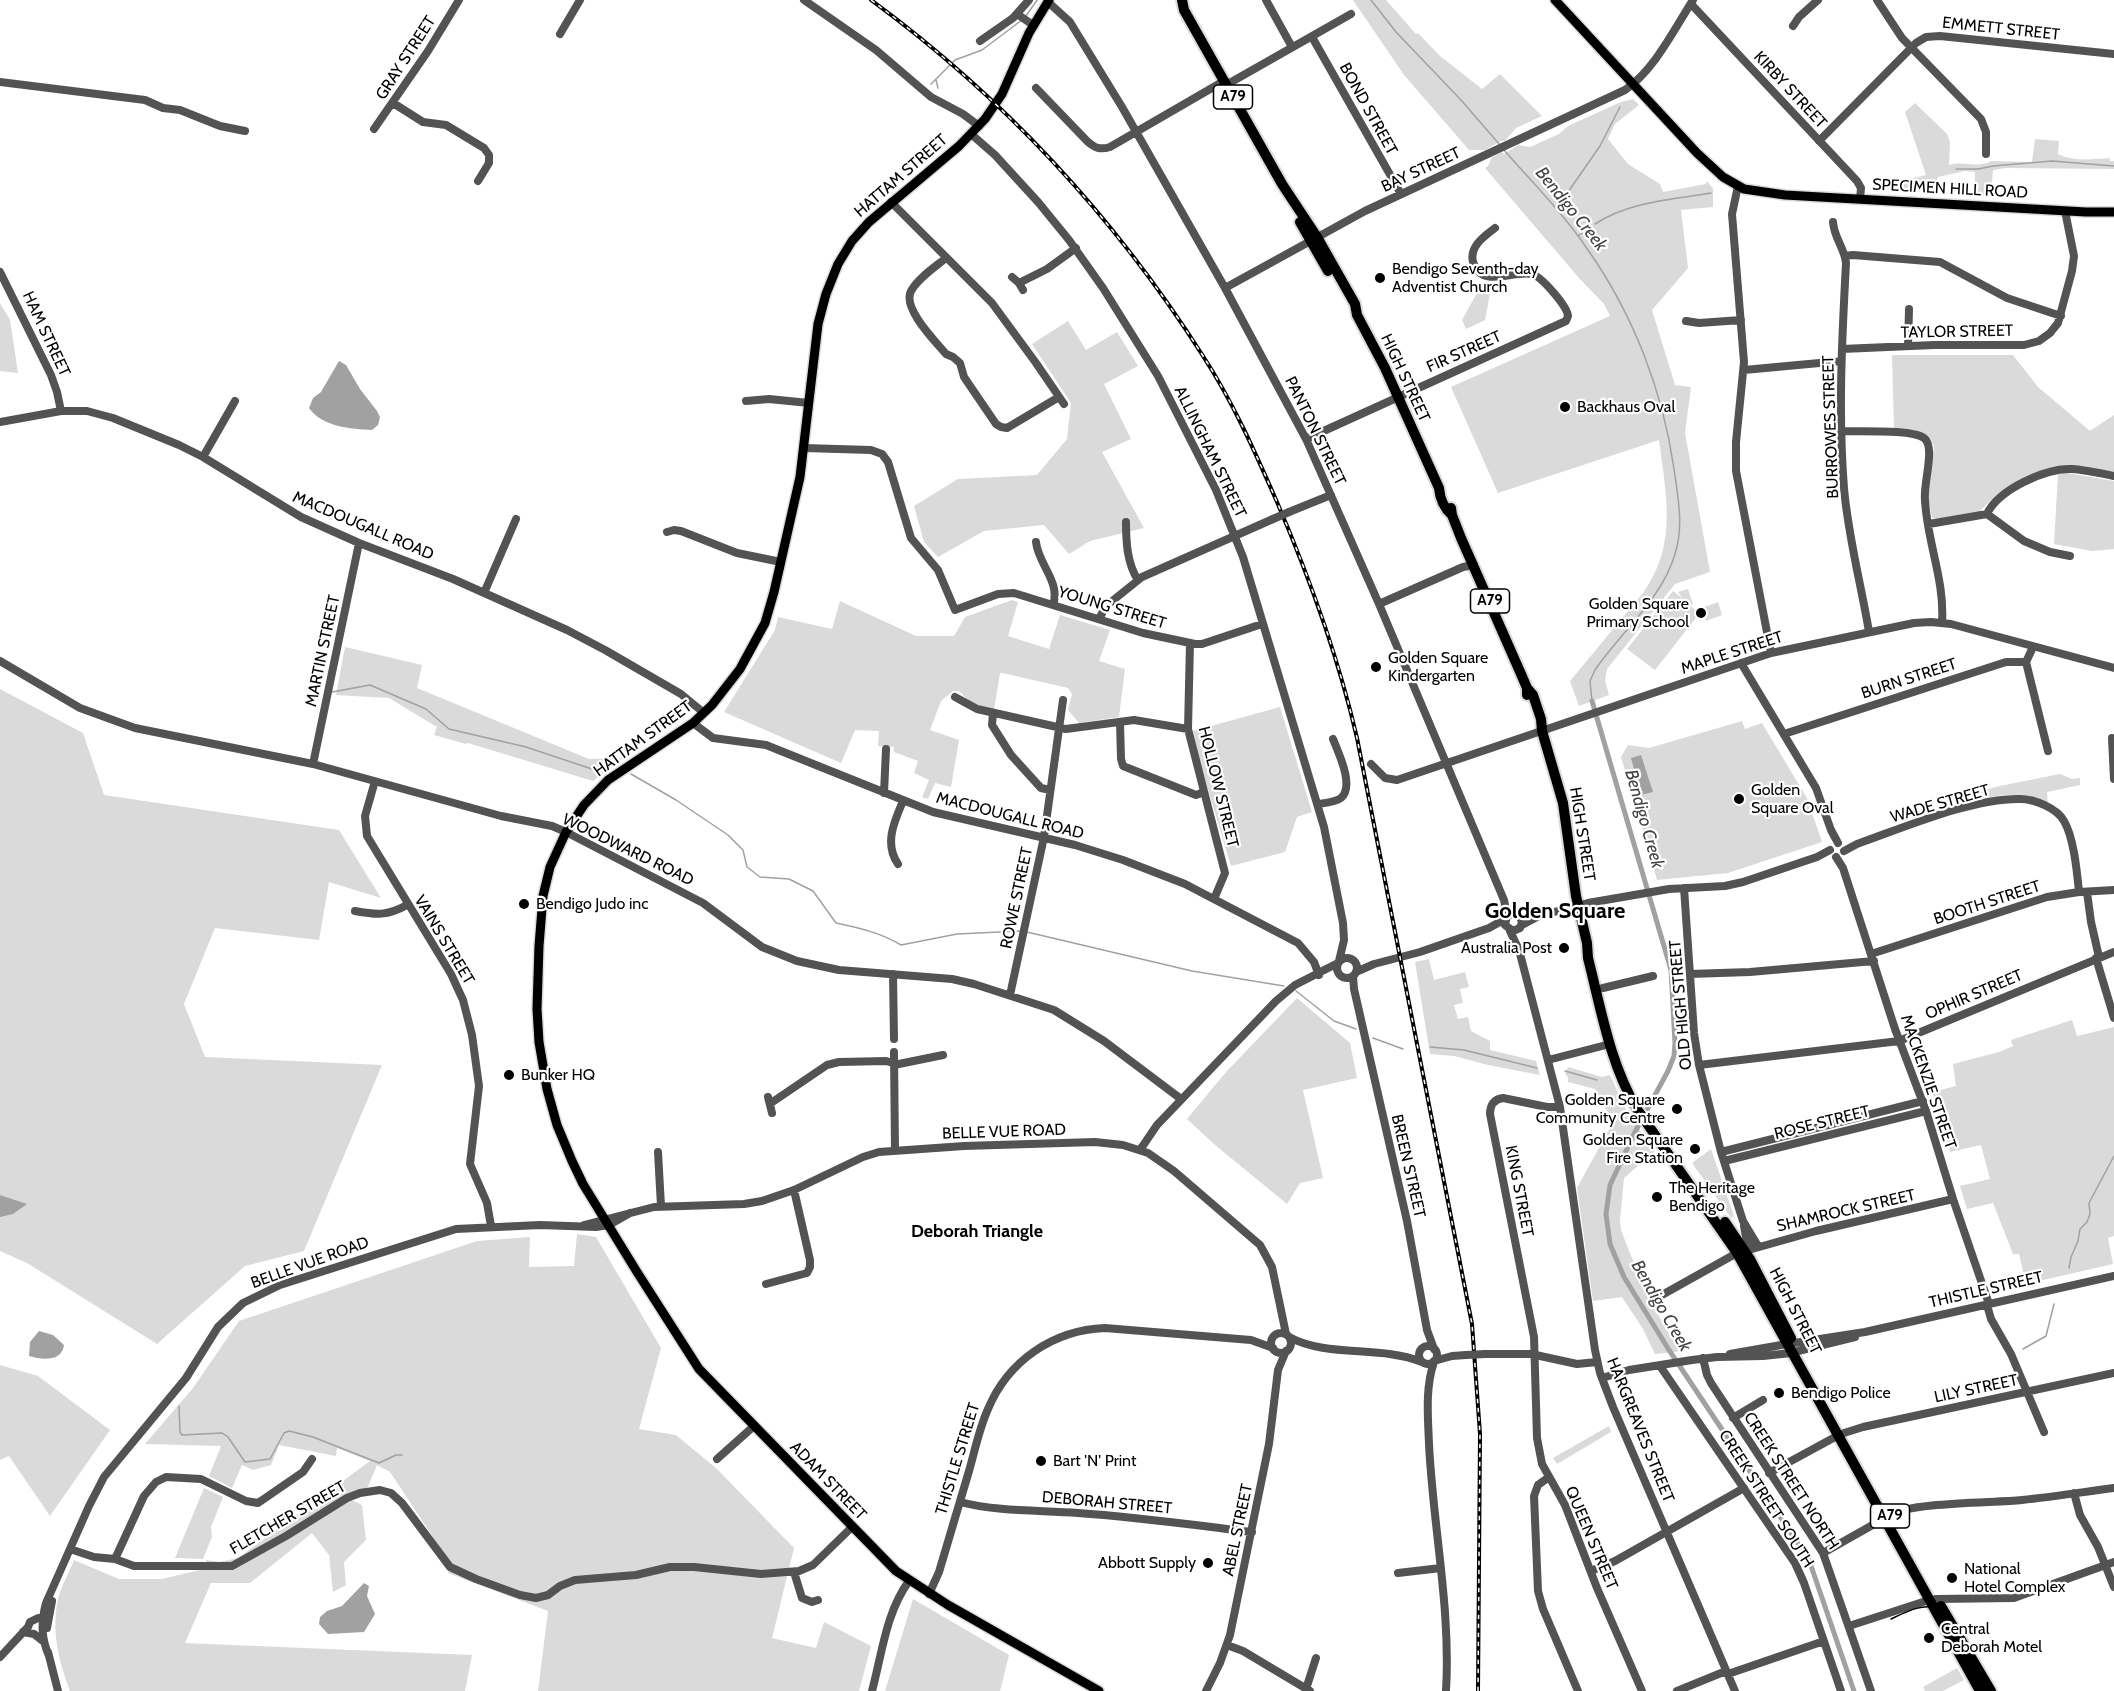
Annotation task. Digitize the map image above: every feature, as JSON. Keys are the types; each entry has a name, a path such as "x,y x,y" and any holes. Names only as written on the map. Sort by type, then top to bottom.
{"highway":[{"name":"HIGH STREET","path":"1175,0 1178,6 1183,5 1282,183 1354,304 1357,315 1399,398 1439,488 1445,493 1452,515 1527,688 1527,698 1534,721 1542,731 1563,803 1588,958 1627,1079 1648,1121 1748,1250"},
{"name":"HIGH STREET","path":"1587,943 1594,957 1603,988 1614,1043"},
{"name":"HIGH STREET","path":"1648,1121 1748,1250 1793,1348 1935,1604 1991,1691"},
{"name":"HIGH STREET","path":"1958,1643 1980,1691"}],"main road":[{"path":"1555,0 1697,153 1737,189"},
{"name":"HATTAM STREET","path":"607,1222 583,1184 563,1140 547,1089 539,1042 537,1009 541,911 550,867 566,831 584,805 608,780 693,723 704,713 730,683 758,637 770,608 800,477 818,324 834,273 852,241 869,222 979,126 1002,94 1033,25 1048,1"},
{"name":"SPECIMEN HILL ROAD","path":"1737,189 1785,195 2114,212"},
{"name":"ADAM STREET","path":"607,1222 694,1363 887,1563 929,1594 1098,1691"}],"street":[{"name":"GRAY STREET","path":"374,129 393,104 459,0"},
{"path":"560,34 580,0"},
{"path":"804,0 876,50 931,97 963,114 979,126"},
{"path":"980,41 1017,14 1029,0"},
{"path":"1266,0 1292,47"},
{"path":"1793,26 1798,17 1818,0"},
{"path":"1877,0 1893,27 1911,48 1981,119 1986,132 1986,154"},
{"name":"PANTON STREET","path":"1048,1 1074,28 1136,131 1225,288 1306,439 1379,604 1504,900 1520,921"},
{"path":"1633,85 1649,67 1692,2"},
{"name":"KIRBY STREET","path":"1692,2 1860,185 1860,199"},
{"path":"1017,14 1033,25"},
{"path":"1036,88 1094,147 1106,148 1352,14"},
{"name":"EMMETT STREET","path":"1819,141 1921,40 1936,36 2114,54"},
{"name":"BOND STREET","path":"1312,37 1401,194"},
{"path":"0,82 142,100 220,126 245,131"},
{"name":"BAY STREET","path":"1225,288 1358,214 1613,97 1633,85"},
{"path":"393,104 423,122 451,128 484,148 489,159 478,181"},
{"name":"ALLINGHAM STREET","path":"971,134 1038,202 1076,249 1125,320 1208,471 1235,537 1318,804 1340,901 1344,940 1352,960"},
{"path":"1737,189 1732,214 1744,369 1736,442 1736,471 1771,653"},
{"path":"891,202 992,303 1061,401 1011,426 1001,427 996,424 966,380 958,360 946,354 913,311 909,299 915,286 946,258"},
{"name":"TAYLOR STREET","path":"1842,349 2028,345 2039,341 2050,333 2061,316 2074,262 2065,211"},
{"name":"BURROWES STREET","path":"1833,222 1836,237 1845,256 1841,361 1842,431 1848,517 1869,632"},
{"name":"FIR STREET","path":"1306,439 1568,319 1566,308 1538,277 1528,274 1490,277 1482,274 1477,268 1473,261 1475,247 1495,228"},
{"path":"1018,284 1047,269 1076,249"},
{"path":"1845,256 1940,262 2012,300 2061,316"},
{"name":"HAM STREET","path":"0,272 51,375 61,411"},
{"path":"1908,346 1909,309"},
{"path":"1686,321 1699,323 1741,320"},
{"path":"1744,369 1841,361"},
{"path":"746,401 767,396 809,403"},
{"path":"203,457 235,401"},
{"name":"MACDOUGALL ROAD","path":"0,422 61,411 82,410 103,414 179,445 203,457 301,517 359,543 453,579 567,630 686,698 704,713"},
{"path":"1842,431 1908,433 1926,439 1930,448 1924,489 1942,593 1942,623"},
{"name":"YOUNG STREET","path":"804,448 868,449 882,454 890,465 911,538 938,570 955,610 992,596 1008,593 1021,594 1143,633 1202,644 1262,624"},
{"path":"1987,514 1992,503 2010,489 2050,473 2072,469 2114,476"},
{"path":"1099,619 1106,606 1138,580 1331,495"},
{"path":"1929,524 1987,514 2024,541 2050,552 2070,556"},
{"path":"484,593 516,519"},
{"path":"1126,522 1126,542 1131,565 1138,580"},
{"path":"667,532 681,531 737,553 781,562"},
{"path":"1036,542 1056,591 1053,604"},
{"name":"MARTIN STREET","path":"313,764 359,543"},
{"path":"1379,604 1463,567 1474,565"},
{"name":"MAPLE STREET","path":"1371,764 1382,776 1393,780 1771,653 1922,622 1942,623 2114,668"},
{"name":"HOLLOW STREET","path":"1190,643 1188,729 1225,873 1214,899"},
{"path":"2033,647 2026,662 2050,748"},
{"name":"WOODWARD ROAD","path":"0,661 80,708 118,723 313,764 501,816 566,831 703,903 770,951 797,961 828,969 952,979 1054,1010 1072,1019 1142,1068 1181,1099"},
{"name":"BURN STREET","path":"1784,734 2006,662 2026,662"},
{"name":"MACKENZIE STREET","path":"1741,663 1816,788 1899,1041 1923,1101 1992,1322 2008,1347 2044,1432"},
{"path":"955,697 972,708 1058,727 1074,729 1138,720 1188,729"},
{"name":"ROWE STREET","path":"1010,995 1044,837 1063,700"},
{"path":"993,712 992,725 1011,755 1041,788 1050,790"},
{"path":"1120,722 1123,766 1196,795 1204,792"},
{"name":"MACDOUGALL ROAD","path":"693,723 713,738 766,745 903,801 941,814 1044,837 1123,860 1185,884 1302,946 1311,958 1318,974"},
{"path":"2112,738 2112,779"},
{"path":"1318,804 1338,800 1344,791 1344,766 1334,739"},
{"path":"884,793 886,749"},
{"name":"VAINS STREET","path":"375,781 365,816 365,829 370,843 451,974 467,1011 479,1086 470,1164 487,1203 491,1226"},
{"name":"WADE STREET","path":"1520,921 1578,905 1655,892 1725,886 1743,882 1967,807 2003,800 2027,799 2050,809 2063,818 2083,892"},
{"path":"897,864 892,857 890,844 903,801"},
{"name":"OLD HIGH STREET","path":"1684,888 1694,1033 1699,1065 1721,1152 1744,1225 1748,1250"},
{"name":"BOOTH STREET","path":"1690,974 1750,972 1872,958 2031,902 2083,892 2114,890"},
{"path":"2083,892 2114,1018"},
{"name":"PANTON STREET","path":"1504,900 1507,924"},
{"path":"355,911 384,915 395,912 407,904"},
{"path":"1507,924 1516,931 1520,921"},
{"path":"1318,974 1340,975 1347,978 1383,962 1489,928 1520,921"},
{"path":"1520,921 1520,950"},
{"path":"1507,924 1520,950 1548,1060 1614,1043"},
{"name":"ALLINGHAM STREET","path":"1339,962 1344,940"},
{"name":"OPHIR STREET","path":"1699,1065 1899,1041 2114,952"},
{"path":"1140,1150 1152,1132 1181,1099 1270,1006 1291,988 1339,962 1352,960 1383,962"},
{"path":"1352,960 1357,966 1355,974"},
{"path":"1339,962 1336,969 1340,975"},
{"path":"893,974 894,1039"},
{"name":"BREEN STREET","path":"1355,974 1353,983 1407,1221 1427,1330 1434,1349"},
{"name":"BREEN STREET","path":"1340,975 1359,1010"},
{"path":"1603,988 1653,976"},
{"path":"894,1052 895,1150"},
{"path":"772,1113 769,1100 833,1063 886,1061 894,1064 942,1054"},
{"name":"HARGREAVES STREET","path":"1548,1060 1560,1107 1597,1362 1735,1691"},
{"name":"KING STREET","path":"1535,1354 1533,1331 1490,1111 1494,1101 1503,1098 1547,1107 1560,1107"},
{"name":"ROSE STREET","path":"1721,1152 1923,1101"},
{"name":"ROSE STREET","path":"1724,1161 1926,1111"},
{"name":"BELLE VUE ROAD","path":"49,1656 43,1641 50,1594 89,1506 110,1469 186,1378 218,1327 243,1303 280,1285 456,1228 596,1227 630,1213 661,1206 752,1203 794,1190 863,1157 895,1150 1114,1143 1155,1157 1260,1245 1272,1267 1287,1336"},
{"path":"658,1152 661,1206"},
{"path":"766,1284 805,1274 810,1267 794,1190"},
{"name":"SHAMROCK STREET","path":"1653,1299 1748,1250 1953,1199"},
{"path":"1732,1232 1739,1232 1744,1225"},
{"name":"THISTLE STREET","path":"1602,1378 1629,1370 1703,1358 1793,1348 2114,1276"},
{"path":"1280,1305 1280,1325 1271,1340 1273,1349 1279,1352 1313,1346 1402,1355 1428,1364 1452,1356 1485,1354 1535,1354 1577,1364 1597,1362"},
{"name":"THISTLE STREET","path":"929,1594 939,1572 982,1424 996,1393 1014,1368 1043,1345 1069,1334 1105,1328 1251,1340 1275,1335"},
{"name":"BREEN STREET","path":"1422,1349 1427,1330"},
{"path":"1275,1335 1287,1336 1313,1346"},
{"path":"1287,1336 1291,1343 1287,1350"},
{"name":"THISTLE STREET","path":"1251,1340 1273,1349"},
{"path":"1402,1355 1427,1347 1452,1356"},
{"name":"ABEL STREET","path":"1273,1349 1278,1370"},
{"path":"1422,1349 1419,1357 1428,1381 1430,1472 1445,1613 1446,1691"},
{"path":"1428,1381 1437,1354 1434,1349"},
{"name":"ABEL STREET","path":"1206,1691 1227,1646 1272,1430 1278,1370 1287,1350"},
{"name":"QUEEN STREET","path":"1535,1354 1537,1438 1541,1460 1565,1505 1642,1691"},
{"name":"CREEK STREET NORTH","path":"1703,1358 1708,1378 1823,1553 1871,1691"},
{"name":"CREEK STREET SOUTH","path":"1661,1365 1798,1569 1841,1691"},
{"name":"LILY STREET","path":"1769,1473 1841,1434 1863,1427 2114,1373"},
{"path":"1733,1418 1763,1400"},
{"path":"717,1459 754,1426"},
{"path":"115,1559 141,1501 161,1479 171,1476 196,1478 246,1501 258,1503 303,1472 312,1460"},
{"path":"1549,1476 1538,1485 1534,1496 1536,1582 1543,1609 1578,1691"},
{"path":"1591,1571 1615,1561 1744,1488"},
{"path":"1823,1553 1887,1516 1905,1510 2023,1500 2114,1488"},
{"name":"FLETCHER STREET","path":"70,1549 93,1557 115,1559 134,1566 232,1566 347,1498 360,1493 381,1490 391,1493 402,1503 450,1567 487,1583 536,1598 548,1595 560,1586 575,1580 625,1577 670,1568 694,1567 761,1574 794,1572"},
{"path":"2073,1493 2080,1515 2095,1542 2114,1587"},
{"name":"DEBORAH STREET","path":"960,1502 1001,1510 1067,1512 1252,1532"},
{"path":"818,1600 812,1602 802,1598 794,1572 809,1568 852,1527"},
{"path":"1849,1626 1935,1604 1949,1598 2000,1599 2020,1596 2114,1562"},
{"path":"1398,1573 1441,1568"},
{"path":"872,1691 893,1610 909,1581"},
{"name":"BELLE VUE ROAD","path":"46,1621 55,1585"},
{"path":"0,1657 27,1627 50,1594"},
{"path":"27,1627 46,1621 49,1656 58,1691"},
{"path":"27,1627 43,1641"},
{"path":"1677,1691 1727,1672 1824,1641"},
{"path":"1227,1646 1243,1651 1308,1690 1316,1658"}],"shaded area":[{"path":"1353,0 1386,0 1416,34 1418,33 1440,56 1482,89 1500,74 1542,116 1516,128 1505,141 1485,150 1469,150 1404,75"},
{"path":"1633,99 1639,105 1615,124 1608,139 1628,164 1660,184 1663,192 1706,184 1707,181 1713,189 1713,207 1681,210 1688,268 1652,310 1675,385 1691,387 1685,433 1710,572 1675,584 1607,669 1605,680 1609,695 1579,706 1570,681 1643,593 1654,575 1661,556 1667,519 1659,440 1498,493 1451,387 1610,316 1604,304 1485,168 1492,157 1502,152 1504,154 1518,145 1530,147 1559,134 1568,126 1621,102"},
{"path":"1915,103 1947,134 1950,142 1949,165 1981,164 1991,161 2032,162 2035,139 2059,141 2058,154 2064,157 2110,158 2110,161 2114,161 2114,169 2006,168 1993,170 1991,196 1975,195 1975,172 1965,171 1938,177 1937,192 1894,191 1880,186 1926,175 1905,112"},
{"path":"1483,282 1492,283 1485,320 1466,329 1462,320"},
{"path":"0,303 10,320 18,373 0,371"},
{"path":"1068,321 1086,350 1117,332 1138,366 1104,384 1131,439 1102,452 1144,528 1090,541 1069,554 1044,525 984,531 938,557 924,542 914,506 958,479 1037,475 1067,439 1071,403 1032,344"},
{"path":"1892,355 2013,355 2038,387 2090,431 2114,415 2114,474 2058,468 1997,494 1980,511 1932,518 1927,494 1934,446 1930,438 1923,434 1894,429"},
{"path":"339,361 346,365 380,417 378,425 372,430 346,428 329,423 309,408 313,398 321,392"},
{"path":"2067,473 2114,481 2114,549 2092,551 2054,544 2058,474"},
{"path":"1688,589 1693,604 1690,605 1699,614 1655,670 1627,649 1673,591 1682,598 1678,592"},
{"path":"1012,600 1018,602 1008,636 1049,649 1060,615 1110,630 1099,661 1125,669 1119,717 1079,723 1068,710 1072,694 1068,688 1007,674 1000,673 994,710 971,703 959,691 953,691 941,701 930,730 959,740 951,787 935,783 928,799 922,797 929,780 914,773 918,761 894,752 894,747 878,746 879,731 855,730 841,763 724,712 775,630 778,617 832,629 840,601 916,636 954,636 965,617"},
{"path":"1718,602 1722,615 1706,621 1702,608"},
{"path":"345,647 422,665 417,688 589,759 623,758 593,781 434,735 437,727 389,698 336,695"},
{"path":"0,689 83,733 104,795 339,830 381,898 329,882 319,940 215,928 184,1004 205,1057 382,1065 304,1251 245,1266 157,1344 27,1263 0,1251"},
{"path":"1280,707 1312,812 1297,817 1285,852 1231,866 1199,759 1193,731"},
{"path":"1742,721 1745,729 1762,723 1807,798 1822,842 1728,873 1657,880 1621,757 1628,745 1649,748"},
{"path":"1641,755 1653,792 1641,795 1631,758"},
{"path":"2060,774 2072,779 2080,778 2080,785 2047,792 2048,804 2026,797 2005,795 1963,805 1961,798 1995,787"},
{"path":"1429,959 1434,980 1465,972 1469,987 1460,989 1463,1003 1454,1005 1458,1019 1468,1017 1471,1031 1490,1041 1490,1050 1536,1061 1540,1075 1454,1056 1430,1054 1415,962"},
{"path":"1297,998 1350,1043 1357,1078 1303,1090 1323,1178 1300,1183 1287,1204 1187,1119 1226,1072"},
{"path":"2072,1020 2077,1036 2114,1027 2114,1236 2108,1238 2113,1264 2026,1284 2019,1254 2013,1254 1993,1203 1967,1209 1960,1186 1990,1179 1981,1145 1950,1152 1932,1092 1956,1086 1953,1064 1999,1052 2013,1046 2011,1040"},
{"path":"1568,1067 1602,1077 1610,1075 1627,1112 1655,1151 1624,1178 1621,1230 1649,1291 1654,1308 1677,1347 1683,1351 1655,1354 1643,1329 1622,1297 1593,1301 1577,1188 1613,1122 1595,1089 1568,1082 1565,1074"},
{"path":"1711,1149 1734,1216 1731,1218 1692,1163"},
{"path":"0,1195 27,1204 13,1214 0,1217"},
{"path":"577,1234 596,1237 661,1348 639,1429 676,1435 717,1469 794,1548 772,1638 816,1648 824,1622 871,1646 859,1691 538,1691 548,1611 448,1573 451,1564 390,1472 377,1465 367,1489 238,1562 206,1563 206,1560 219,1562 238,1558 370,1461 337,1448 336,1456 279,1445 271,1465 253,1470 242,1465 232,1488 209,1476 221,1446 145,1444 193,1388 239,1321 477,1241 530,1237 529,1267 574,1266"},
{"path":"39,1331 53,1335 64,1345 60,1354 45,1359 29,1356 30,1342"},
{"path":"0,1365 38,1376 110,1430 50,1516 9,1456 0,1460"},
{"path":"1609,1426 1611,1432 1557,1464 1553,1458"},
{"path":"204,1488 223,1497 211,1527 212,1537 203,1559 175,1558"},
{"path":"350,1499 362,1505 366,1540 344,1562 346,1585 333,1592 329,1555 312,1533 250,1583 211,1583 185,1643 472,1655 465,1691 70,1691 62,1669 55,1623 59,1594 74,1560 119,1579 162,1579 200,1570 233,1570"},
{"path":"364,1583 369,1586 367,1596 375,1614 364,1632 328,1634 319,1624 320,1617 327,1611 342,1606"},
{"path":"913,1599 1009,1655 1000,1691 885,1691"},
{"path":"1957,1668 1964,1680 1943,1691 1925,1691 1923,1687"}],"waterway":[{"path":"1026,16 1037,0"},
{"name":"Bendigo Creek","path":"1371,0 1396,32 1500,145"},
{"path":"931,84 955,60 982,50 1022,20"},
{"path":"936,80 938,88"},
{"path":"1568,192 1600,146 1620,107"},
{"name":"Bendigo Creek","path":"1503,149 1579,237 1619,300 1654,382 1674,469 1680,522 1675,554 1661,586 1595,670 1590,681 1592,701"},
{"path":"1956,169 1978,169 2052,161 2114,166"},
{"path":"1595,224 1622,210 1711,193"},
{"path":"1557,210 1566,196"},
{"path":"1578,236 1591,227"},
{"path":"332,692 370,685 426,709 449,729 526,747 592,769"},
{"name":"Bendigo Creek","path":"1592,701 1671,970 1675,1043 1674,1056 1668,1071 1610,1185 1606,1214 1610,1244 1624,1277 1669,1350 1809,1560 1854,1691"},
{"path":"631,774 676,800 728,835 743,850 747,867 760,877 789,879 813,891 836,923 870,931 901,945 957,934 1020,931"},
{"path":"1027,932 1192,971 1284,986"},
{"path":"1296,991 1334,1021 1356,1029"},
{"path":"1373,1038 1403,1049"},
{"path":"1430,1047 1464,1050 1537,1068"},
{"path":"1565,1071 1597,1080"},
{"path":"2069,1268 2080,1229 2087,1222 2090,1214 2089,1203 2114,1156"},
{"path":"2023,1349 2046,1336 2054,1304"},
{"path":"179,1406 182,1435 222,1433 228,1437 245,1462 270,1459 284,1433 289,1431 313,1437 379,1463 396,1455 402,1455"}],"tram line":[{"path":"1891,1619 1920,1608 1937,1609 1984,1691"}],"railway":[{"path":"871,0 920,37 1011,119 1054,163 1133,256 1169,305 1224,391 1269,483 1312,589 1341,677 1357,738 1472,1324 1480,1434 1478,1691"}],"place":[{"name":"Bendigo Seventh-day Adventist Church","path":"1380,278"},
{"name":"Backhaus Oval","path":"1565,407"},
{"name":"Golden Square Primary School","path":"1701,613"},
{"name":"Golden Square Kindergarten","path":"1376,667"},
{"name":"Golden Square Oval","path":"1739,799"},
{"name":"Bendigo Judo inc","path":"524,904"},
{"name":"Australia Post","path":"1564,948"},
{"name":"Bunker HQ","path":"509,1075"},
{"name":"Golden Square Community Centre","path":"1677,1109"},
{"name":"Golden Square Fire Station","path":"1695,1149"},
{"name":"The Heritage Bendigo","path":"1657,1197"},
{"name":"Bendigo Police","path":"1779,1393"},
{"name":"Bart 'N' Print","path":"1041,1461"},
{"name":"Abbott Supply","path":"1208,1563"},
{"name":"National Hotel Complex","path":"1952,1578"},
{"name":"Central Deborah Motel","path":"1929,1638"}],"district":[{"name":"Golden Square","path":"1555,912"},
{"name":"Deborah Triangle","path":"977,1232"}]}
